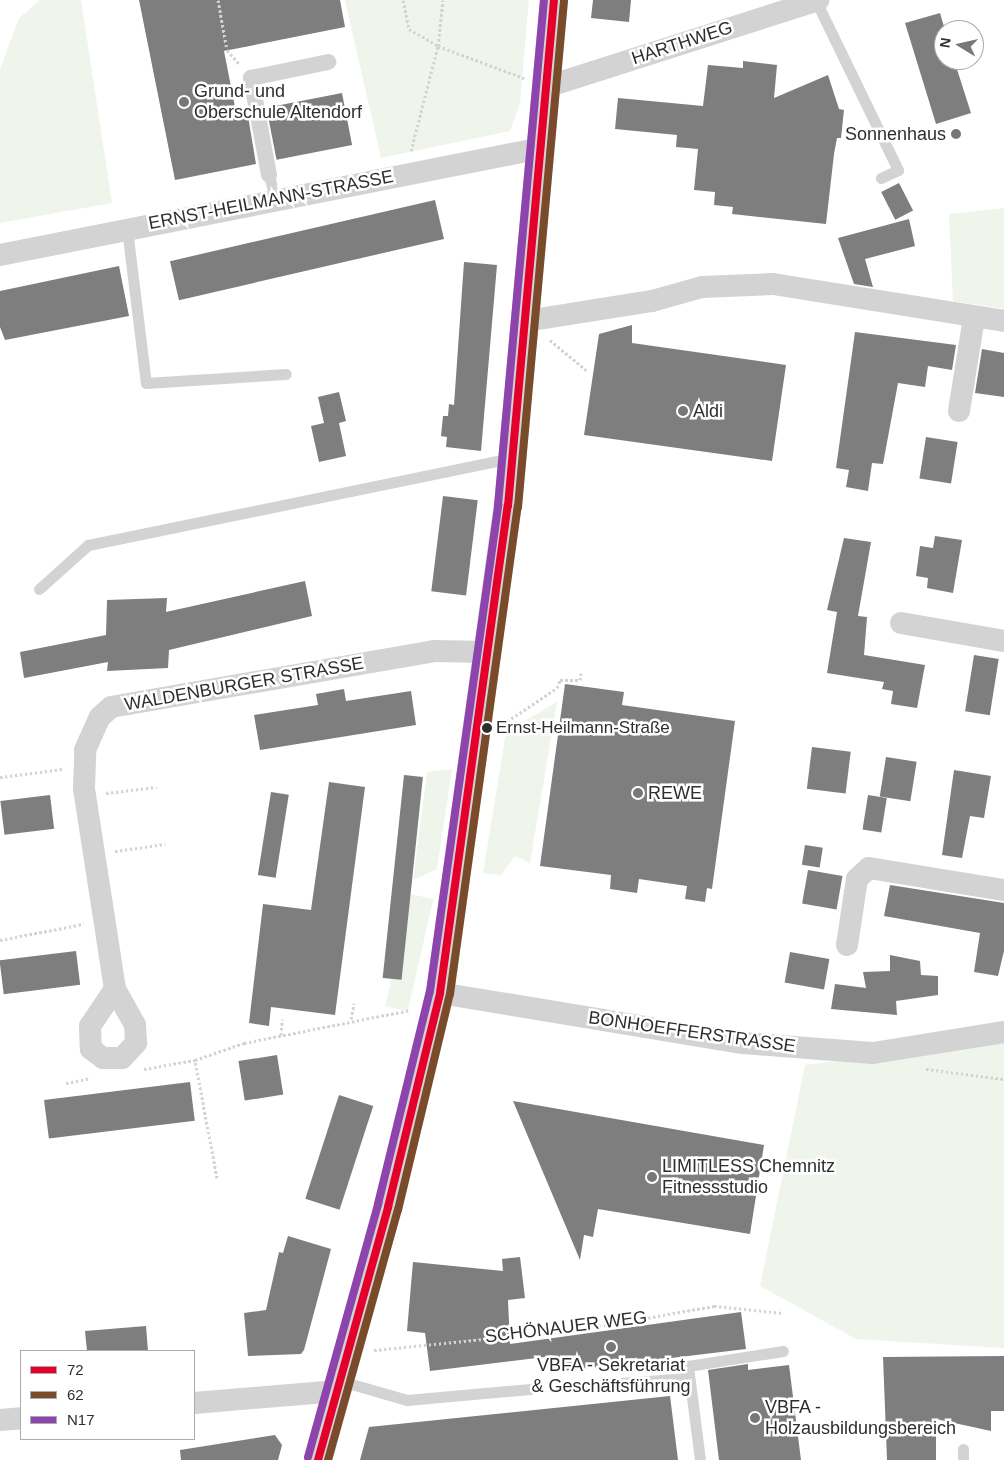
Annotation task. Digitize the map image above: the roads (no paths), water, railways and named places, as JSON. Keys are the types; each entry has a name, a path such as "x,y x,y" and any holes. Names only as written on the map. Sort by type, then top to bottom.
{"street":[{"path":"318,1460 349,1352 439,1000 488,652 512,458 542,148 554,0"},
{"name":"HARTHWEG","path":"546,87 817,0"},
{"path":"269,175 251,78 328,62"},
{"name":"ERNST-HEILMANN-STRASSE","path":"0,255 405,173 542,148"},
{"path":"526,321 652,301 702,287 773,284 1004,321"},
{"path":"959,411 974,317"},
{"path":"901,623 1004,641"},
{"name":"WALDENBURGER STRASSE","path":"115,989 86,795 84,767 90,733 111,706 434,651 488,652"},
{"path":"847,945 857,879 869,868 1004,890"},
{"name":"BONHOEFFERSTRASSE","path":"439,1000 743,1043 873,1053 1004,1032"},
{"path":"195,1404 340,1386"},
{"path":"0,1420 20,1418"}],"lane":[{"path":"817,0 898,170 881,178"},
{"path":"269,175 276,199"},
{"path":"128,229 146,383 286,374"},
{"path":"39,590 88,545 512,458"},
{"path":"700,1460 688,1378 688,1366 783,1351"},
{"path":"608,1384 688,1378"},
{"path":"340,1386 406,1400 531,1388"}],"place":[{"name":"Grund- und Oberschule Altendorf","path":"184,102"},
{"name":"Sonnenhaus","path":"956,134"},
{"name":"Aldi","path":"683,411"},
{"name":"Ernst-Heilmann-Straße","path":"487,728"},
{"name":"REWE","path":"638,793"},
{"name":"LIMITLESS Chemnitz Fitnessstudio","path":"652,1177"},
{"name":"VBFA - Sekretariat & Geschäftsführung","path":"611,1347"},
{"name":"VBFA - Holzausbildungsbereich","path":"755,1418"}]}
